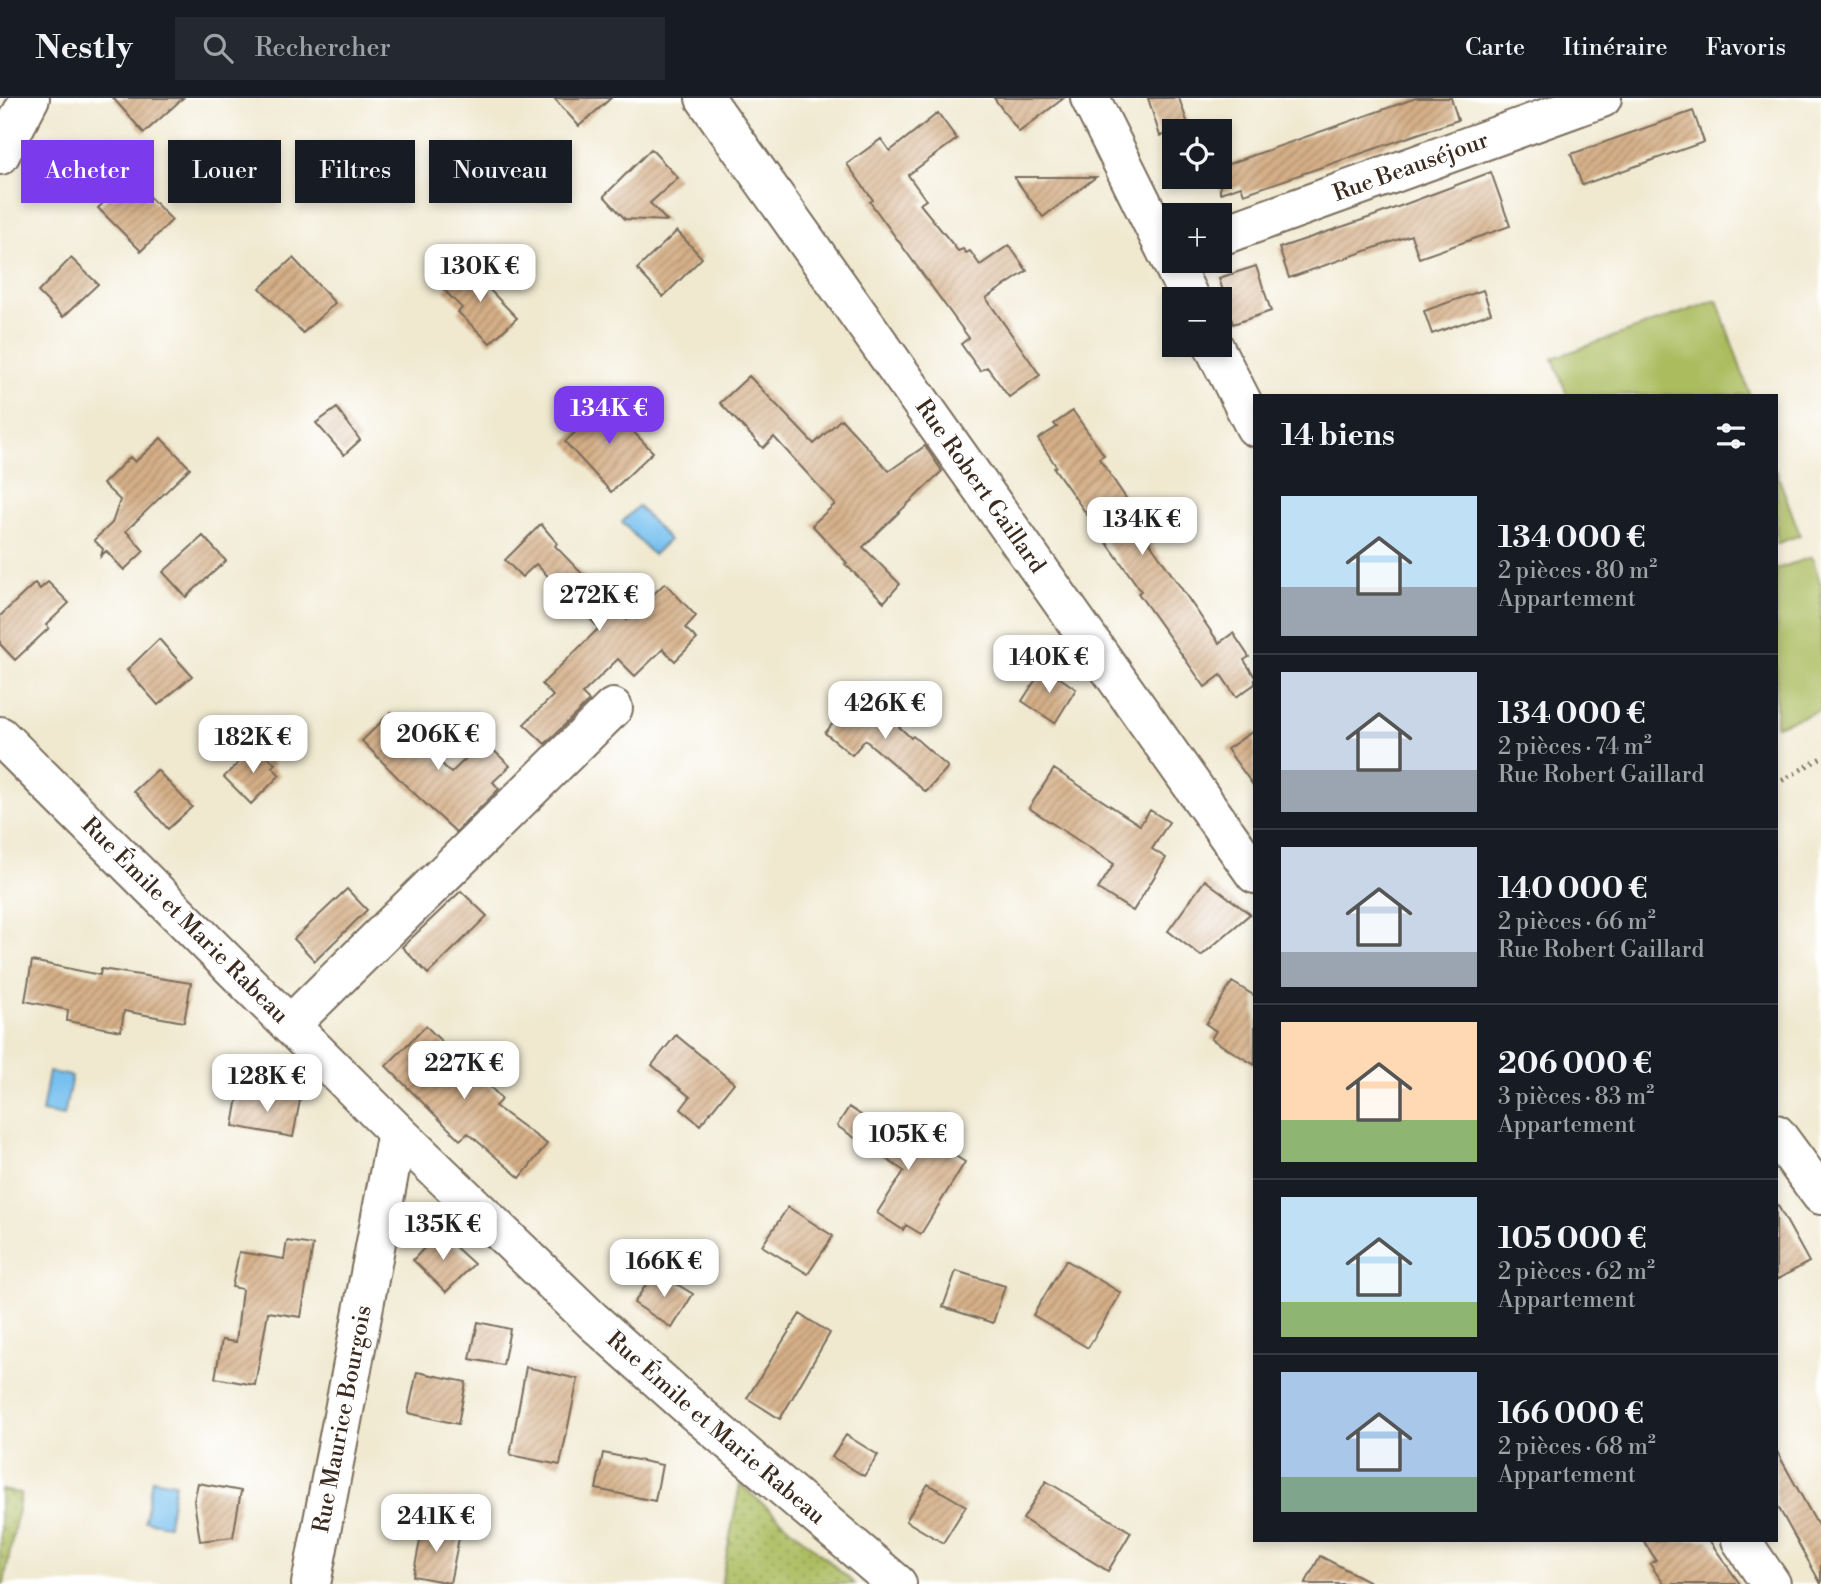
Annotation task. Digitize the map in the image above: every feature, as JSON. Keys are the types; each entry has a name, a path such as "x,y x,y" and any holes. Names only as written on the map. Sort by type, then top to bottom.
{"street":[{"path":"0,155 30,98"},
{"name":"Rue Robert Gaillard","path":"705,98 1253,871"},
{"path":"1090,98 1162,236"},
{"name":"Rue Beauséjour","path":"1232,232 1602,98"},
{"path":"1219,357 1253,423"},
{"path":"290,1025 613,708"},
{"name":"Rue Émile et Marie Rabeau","path":"0,736 397,1132 592,1320 695,1412 897,1584"},
{"name":"Rue Maurice Bourgois","path":"311,1584 397,1132"},
{"path":"1778,1137 1821,1195"},
{"path":"1742,1542 1771,1584"}],"path":[{"path":"1778,783 1821,758"}],"green space":[{"path":"1717,300 1750,394 1567,394 1553,358"},
{"path":"1778,475 1800,535 1778,543"},
{"path":"1812,557 1821,585 1821,710 1778,725 1778,568"},
{"path":"740,1484 855,1584 721,1584"},
{"path":"0,1490 21,1493 4,1584 0,1584"}],"water":[{"path":"638,506 669,540 653,555 622,522"},
{"path":"49,1072 72,1076 64,1116 42,1112"},
{"path":"152,1479 175,1483 168,1525 145,1521"}],"building":[{"path":"113,98 183,98 144,133"},
{"path":"554,98 611,98 579,126"},
{"path":"994,98 1064,98 1019,132"},
{"path":"1148,98 1179,98 1186,119 1162,119 1160,136"},
{"path":"1416,98 1451,98 1458,120 1244,194 1241,186 1232,189 1232,163"},
{"path":"1693,111 1704,142 1582,185 1571,154"},
{"path":"938,113 957,139 908,175 926,200 920,204 958,251 970,251 980,265 1009,245 1027,271 986,298 1040,375 1009,397 987,367 980,371 961,344 969,338 870,202 873,200 847,164 881,139 890,151"},
{"path":"651,149 678,178 650,203 667,221 625,219 604,196"},
{"path":"1491,172 1510,226 1419,258 1411,235 1289,278 1279,248"},
{"path":"1014,177 1096,177 1043,217"},
{"path":"154,202 172,220 141,251 98,208 103,203"},
{"path":"677,231 702,258 663,297 637,269"},
{"path":"71,258 98,284 63,317 38,292"},
{"path":"293,258 335,303 303,333 260,288"},
{"path":"472,263 490,281 485,285 517,318 490,343 458,312 462,308 444,290"},
{"path":"1256,266 1271,311 1233,324 1232,287 1222,287 1219,278"},
{"path":"1483,290 1491,313 1432,334 1424,311"},
{"path":"749,376 814,444 841,419 889,471 925,446 942,471 863,547 900,584 884,602 845,564 847,563 812,525 835,504 774,437 763,448 720,403"},
{"path":"611,398 630,417 625,423 653,452 611,492 565,442"},
{"path":"337,408 360,440 344,455 316,423"},
{"path":"1073,411 1104,455 1099,458 1150,534 1146,537 1219,643 1233,633 1249,657 1244,660 1253,674 1253,685 1236,697 1221,675 1205,687 1054,468 1056,466 1038,439 1057,427 1054,424"},
{"path":"161,438 190,468 126,531 144,551 124,570 106,551 101,556 103,549 94,540 112,523 120,500 103,484 130,457 135,462"},
{"path":"541,524 557,543 555,546 627,620 665,583 696,616 685,628 697,639 675,661 663,649 635,676 618,659 582,694 589,701 545,744 524,724 553,696 542,684 599,628 536,564 522,577 505,560"},
{"path":"203,536 226,561 186,597 163,572"},
{"path":"48,582 69,603 46,625 49,628 15,660 0,644 0,616 35,583 40,589"},
{"path":"159,639 192,676 158,705 127,670"},
{"path":"1044,667 1076,689 1055,723 1022,701"},
{"path":"860,690 911,738 913,736 948,767 926,792 865,740 852,755 825,733"},
{"path":"391,712 451,773 484,741 510,766 493,782 499,789 456,832 362,741"},
{"path":"1253,731 1253,785 1227,749"},
{"path":"256,745 275,764 272,767 280,775 251,804 224,777"},
{"path":"1054,769 1140,825 1150,810 1169,822 1152,849 1166,858 1133,911 1098,889 1114,864 1029,808"},
{"path":"157,770 192,807 168,829 134,791"},
{"path":"1205,880 1250,914 1201,956 1168,931"},
{"path":"347,889 367,910 315,961 294,939"},
{"path":"461,891 487,916 428,974 402,947"},
{"path":"32,961 100,975 101,969 191,983 184,1022 124,1011 121,1031 67,1021 68,1010 25,1001"},
{"path":"1232,982 1253,995 1253,1064 1211,1039 1216,1031 1206,1024"},
{"path":"426,1026 502,1099 495,1106 547,1144 520,1178 468,1133 460,1140 386,1066"},
{"path":"676,1035 734,1083 700,1125 681,1109 690,1097 652,1065"},
{"path":"239,1092 270,1098 272,1093 300,1100 293,1137 233,1126"},
{"path":"849,1107 916,1151 925,1137 965,1162 921,1234 906,1225 903,1230 877,1213 904,1171 837,1126"},
{"path":"1778,1206 1809,1262 1778,1279"},
{"path":"788,1207 833,1236 808,1274 762,1246"},
{"path":"439,1232 474,1264 446,1292 413,1260"},
{"path":"287,1241 313,1245 301,1317 268,1312 255,1385 215,1378 222,1340 236,1342 242,1289 232,1287 239,1252 284,1259"},
{"path":"1066,1260 1121,1293 1088,1348 1033,1315"},
{"path":"655,1271 693,1294 672,1328 634,1303"},
{"path":"956,1271 1005,1286 993,1323 943,1307"},
{"path":"800,1314 830,1333 780,1419 747,1398"},
{"path":"478,1322 510,1329 503,1365 470,1359"},
{"path":"526,1367 578,1379 560,1465 510,1455"},
{"path":"417,1372 466,1382 458,1424 408,1413"},
{"path":"846,1435 878,1455 864,1476 832,1457"},
{"path":"603,1453 662,1465 655,1501 596,1489"},
{"path":"1778,1454 1821,1531 1821,1584 1778,1507"},
{"path":"1046,1481 1131,1532 1108,1571 1023,1519"},
{"path":"198,1483 241,1491 233,1537 200,1541 194,1501"},
{"path":"928,1484 966,1506 943,1543 906,1521"},
{"path":"423,1526 460,1533 450,1583 413,1576"},
{"path":"1644,1542 1710,1542 1740,1584 1664,1584 1650,1564 1656,1560"},
{"path":"1320,1556 1374,1584 1305,1584"}]}
